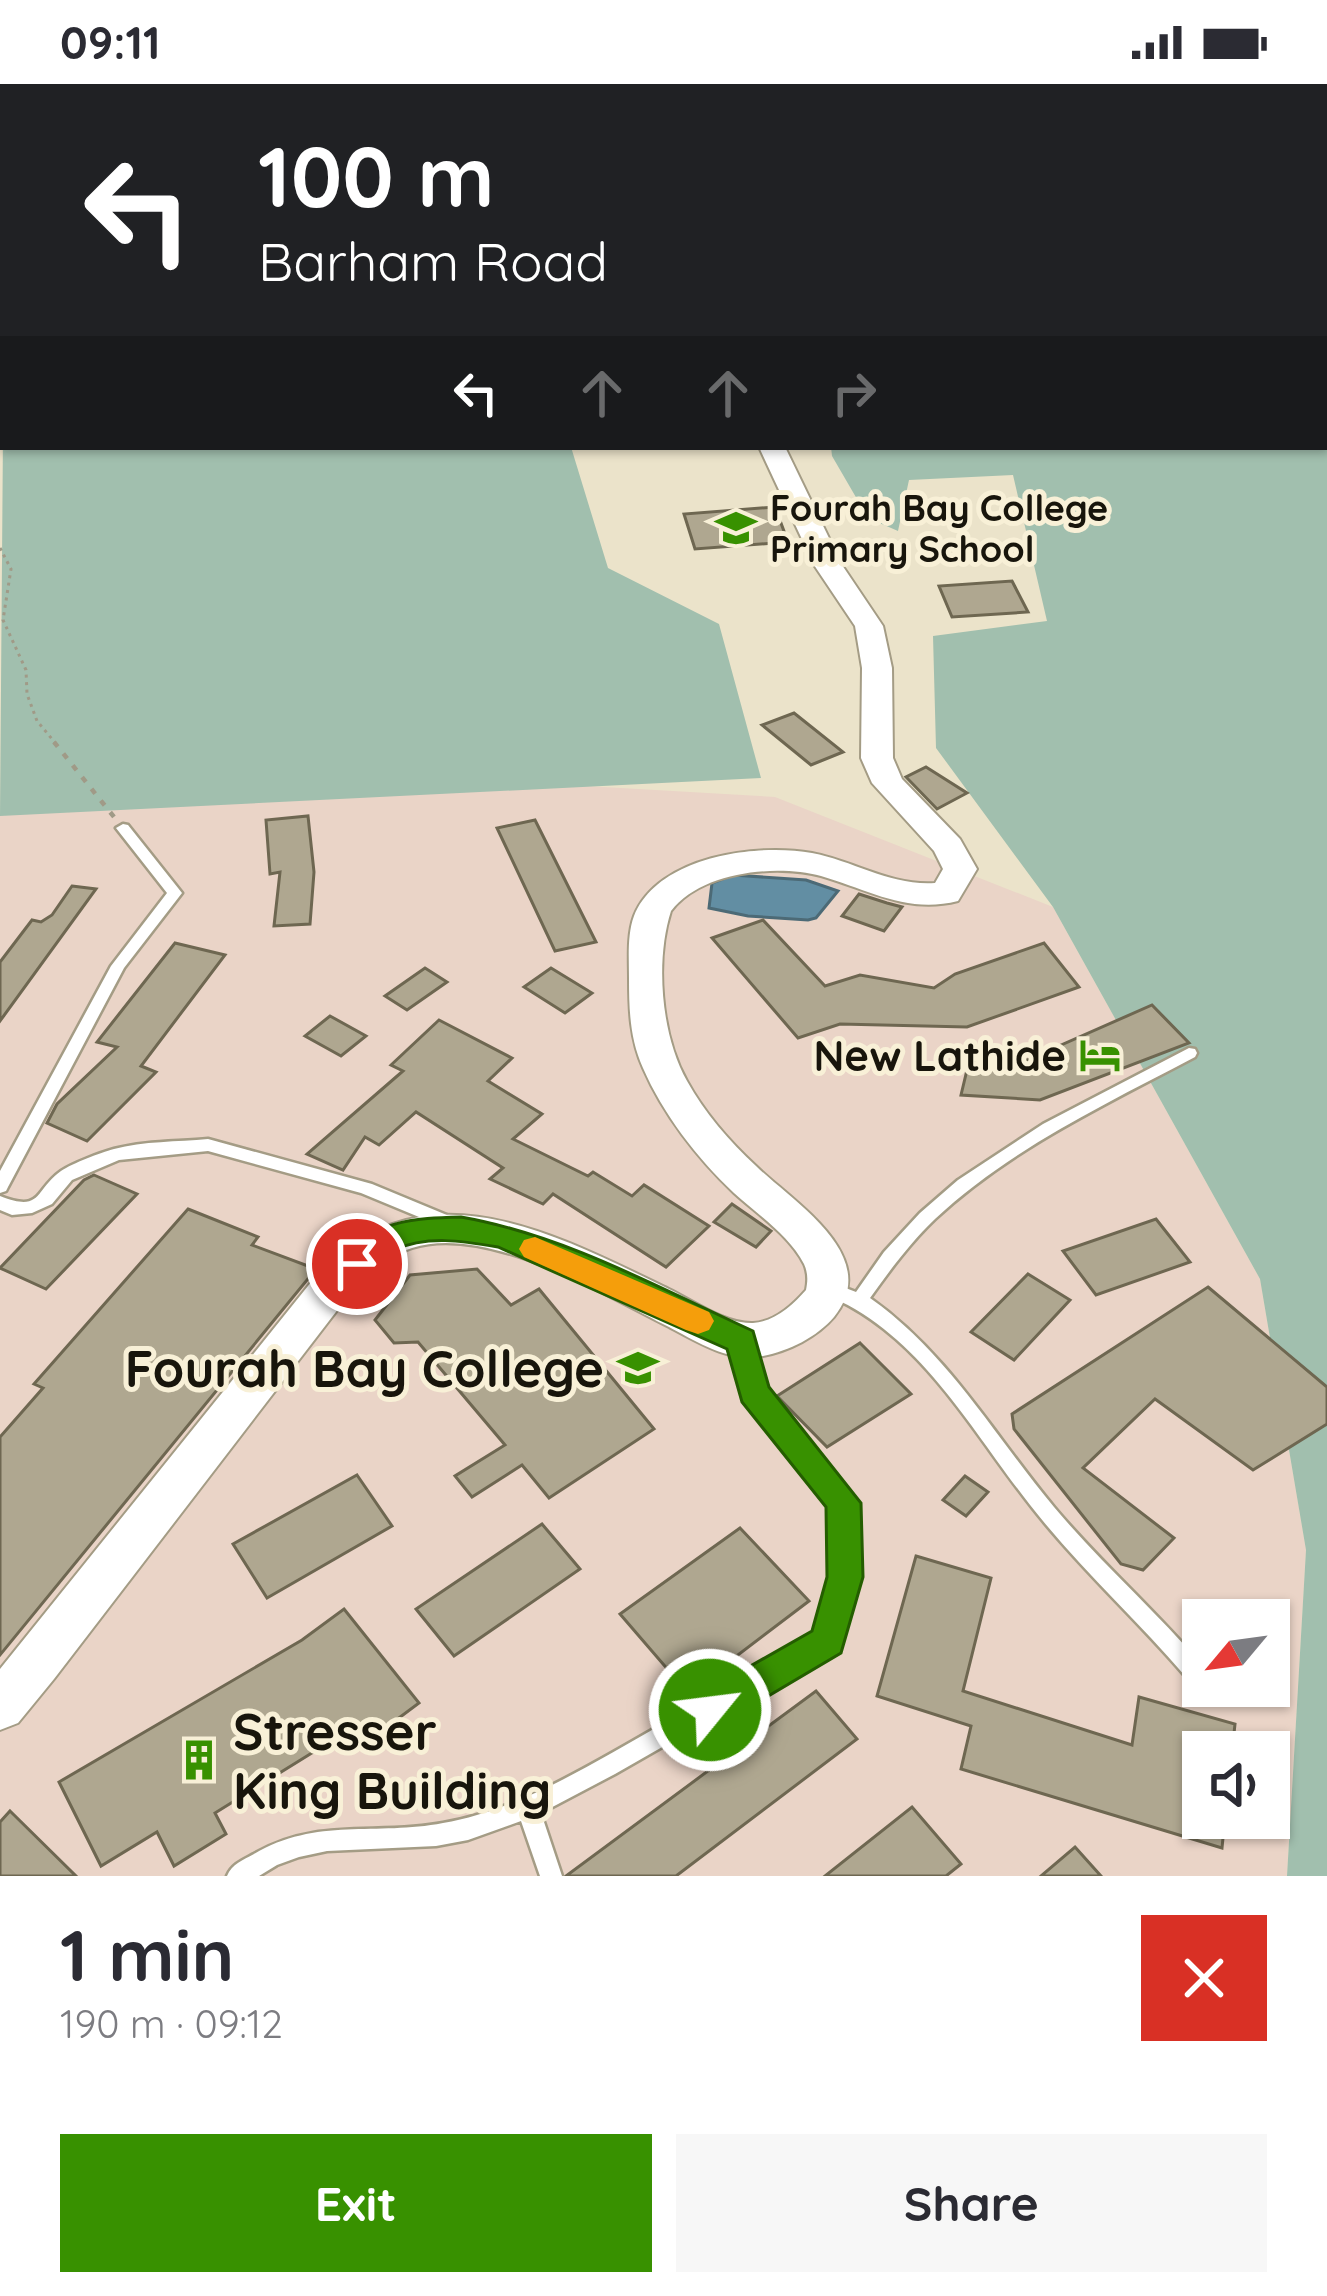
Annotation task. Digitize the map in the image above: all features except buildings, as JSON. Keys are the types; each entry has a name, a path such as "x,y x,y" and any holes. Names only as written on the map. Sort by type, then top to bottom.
{"street":[{"path":"0,1706 338,1282 376,1245 412,1230 461,1229 502,1236 589,1270 741,1341 770,1338 844,1295 796,1223 738,1174 671,1088 648,1041 646,927 656,901 683,882 747,862 814,864 906,896 946,892 960,869 948,846 887,783 877,758 877,668 869,626 828,565 773,450"}],"lane":[{"path":"0,1187 118,966 175,893 123,828"},
{"path":"1182,1658 1046,1512 926,1357 892,1323 844,1295 977,1170 1189,1053"},
{"path":"0,1202 26,1209 46,1200 66,1176 117,1154 208,1144 366,1188 461,1229"},
{"path":"238,1876 270,1854 302,1842 465,1830 528,1808 828,1641 845,1577 844,1503 754,1392 741,1341"},
{"path":"528,1808 550,1876"}],"path":[{"path":"0,548 11,568 3,620 26,670 27,694 37,721 123,828"}],"shaded area":[{"name":"Fourah Bay College","path":"480,780 775,797 1053,907 1260,1279 1306,1550 1290,1825 1290,1731 1182,1731 1182,1839 1289,1839 1287,1876 0,1876 0,813"}],"green space":[{"path":"3,450 572,450 608,568 719,624 761,778 0,816"},
{"path":"831,450 1327,450 1327,1876 1287,1876 1306,1550 1260,1279 1053,907 936,748 933,636 1047,621 1013,475 909,480 898,531 868,518"}],"water":[{"path":"733,875 806,880 838,891 816,918 808,920 709,908 712,883"}],"slow traffic":[{"path":"535,1249 698,1321"}],"place":[{"name":"Fourah Bay College Primary School","path":"736,528"},
{"name":"New Lathide","path":"1100,1055"},
{"name":"Fourah Bay College","path":"638,1368"},
{"name":"Stresser King Building","path":"199,1760"}],"route":[{"path":"357,1264 376,1245 412,1230 461,1229 502,1236 589,1270 741,1341 754,1392 844,1503 845,1577 828,1641 710,1710"}]}
